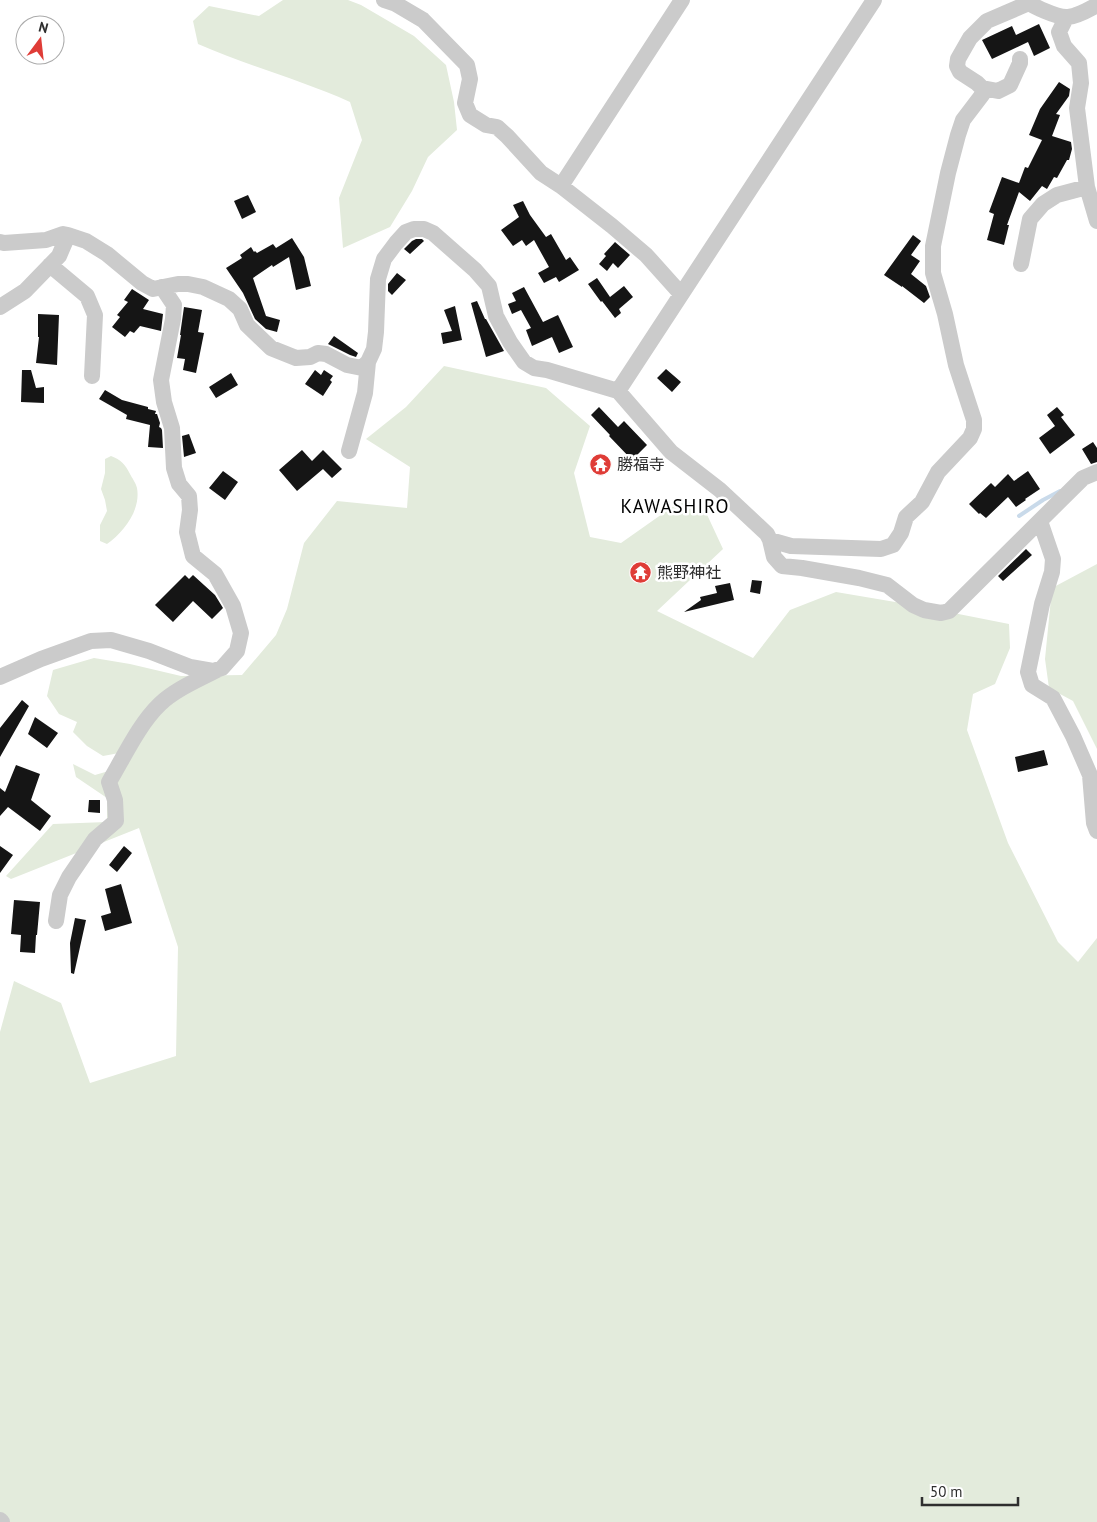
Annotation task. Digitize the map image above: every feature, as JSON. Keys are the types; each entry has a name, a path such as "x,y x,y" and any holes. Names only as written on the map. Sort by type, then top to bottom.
{"street":[{"path":"384,0 396,4 423,20 467,65 470,79 465,104 470,114 486,125 497,127 541,173 561,186 646,255 681,294"},
{"path":"561,186 682,0"},
{"path":"618,391 874,0"},
{"path":"1020,59 1010,85 998,91 982,88 960,72 957,66 958,59 970,38 987,21 1026,2 1066,18 1097,5"},
{"path":"1066,18 1058,32 1064,46 1079,63 1081,83 1077,108 1086,187 1097,221"},
{"path":"770,540 791,546 881,549 893,545 901,533 906,517 922,502 938,472 970,438 974,429 974,420 956,365 945,314 933,273 933,246 958,135 963,120 982,95 982,88"},
{"path":"1021,264 1030,219 1043,204 1057,195 1086,187"},
{"path":"349,451 365,393 368,362 374,349 378,279 384,259 406,232 424,228 475,270 489,286 496,316 510,342 524,362 534,368 547,370 618,391 671,452 720,490 767,534 774,557 782,566 802,568 887,585 913,605 924,610 941,613 949,611 1070,491 1090,475"},
{"path":"0,242 46,240 62,234 68,235 86,241 107,254 142,283 153,288 178,284 203,287 229,299 240,309 247,325 271,348 296,358 310,357 318,353 326,354 347,365 362,368 368,362"},
{"path":"0,306 24,291 50,266 59,256 68,235"},
{"path":"50,266 87,296 95,316 92,376"},
{"path":"56,920 60,895 69,877 95,839 116,821 115,800 109,782 143,726 160,704 178,691 222,668 237,651 241,633 233,606 215,574 192,556 187,532 190,510 189,496 179,484 174,468 172,428 164,402 161,380 174,305 162,287"},
{"path":"1040,521 1053,559 1052,572 1042,604 1028,672 1032,685 1053,698 1073,736 1090,775 1094,823 1097,831"},
{"path":"0,677 41,659 91,641 112,640 149,651 190,667 219,669"}],"green space":[{"path":"283,0 348,0 361,5 414,36 446,65 454,102 457,130 428,157 412,191 390,227 343,248 339,198 362,140 350,102 198,44 193,21 209,6 259,16"},
{"path":"444,366 546,388 590,426 574,473 590,537 621,543 682,500 703,506 723,549 657,611 753,658 790,610 836,592 1009,624 1010,648 995,684 973,694 967,730 1008,843 1058,942 1078,962 1097,938 1097,1522 0,1522 0,1032 14,981 61,1003 90,1083 176,1056 178,947 139,828 11,879 6,876 53,824 107,822 107,798 76,777 73,764 95,775 119,768 130,751 103,756 87,746 73,732 77,722 59,714 47,696 53,670 94,658 181,676 242,675 276,635 287,609 304,543 337,501 407,508 410,467 366,439 406,407"},
{"path":"111,456 120,461 126,468 136,486 138,496 130,520 107,544 100,541 100,525 107,511 101,489 105,473 105,459"},
{"path":"1097,564 1097,749 1073,701 1049,688 1045,659 1052,588"}],"building":[{"path":"1039,24 1050,48 1034,56 1028,42 992,59 982,40 1012,26 1016,35"},
{"path":"1059,82 1070,89 1069,96 1056,114 1060,115 1052,136 1071,142 1072,149 1069,160 1067,160 1057,178 1054,177 1047,189 1042,186 1030,201 1019,192 1007,225 1009,225 1004,245 987,240 994,214 989,212 1002,177 1019,183 1025,167 1028,168 1042,140 1029,135 1040,109"},
{"path":"248,195 256,212 242,219 234,201"},
{"path":"523,201 530,215 546,237 551,234 566,260 570,257 579,270 559,282 556,277 544,283 538,273 549,267 534,240 526,246 522,240 513,246 501,230 519,217 513,205"},
{"path":"913,235 921,241 911,255 920,261 911,274 926,286 930,297 924,303 884,275"},
{"path":"292,238 304,257 311,286 296,290 289,257 273,267 272,265 253,278 266,316 280,320 277,332 266,329 255,319 243,293 226,268 242,258 240,255 251,247 257,253 273,244 276,248"},
{"path":"416,239 424,241 410,254 404,249"},
{"path":"615,242 630,255 618,268 613,263 607,271 599,264 606,256 604,254"},
{"path":"397,273 406,280 392,295 388,291 388,284"},
{"path":"597,278 610,297 624,286 633,297 619,309 621,313 615,318 588,284"},
{"path":"524,287 543,322 558,315 573,347 559,353 552,337 532,346 526,330 531,328 521,310 512,314 508,304 516,301 512,293"},
{"path":"132,289 149,300 143,309 163,314 161,331 140,326 134,333 130,331 125,337 112,327 120,317 117,315 128,302 124,300"},
{"path":"477,301 485,319 504,351 486,357 471,303"},
{"path":"455,306 462,340 443,344 441,333 452,331 444,310"},
{"path":"184,307 202,310 198,332 204,333 196,373 183,370 185,359 177,358"},
{"path":"38,314 59,315 57,365 36,363 39,337"},
{"path":"334,336 358,353 356,357 328,344"},
{"path":"666,369 681,382 672,392 657,378"},
{"path":"22,370 31,370 36,388 44,387 44,403 21,402"},
{"path":"315,370 321,375 324,370 333,376 330,380 332,382 323,396 305,384"},
{"path":"231,373 238,385 216,398 209,387"},
{"path":"105,390 122,400 156,411 155,414 157,414 160,423 159,427 162,430 163,448 148,447 150,425 126,419 127,415 99,399"},
{"path":"599,407 618,427 624,421 647,445 632,460 591,415"},
{"path":"1057,407 1064,415 1061,417 1075,435 1050,454 1039,438 1055,426 1047,415"},
{"path":"189,434 196,453 184,457 182,436"},
{"path":"1093,442 1097,448 1097,462 1091,464 1082,449"},
{"path":"302,450 312,461 323,450 342,469 332,478 323,469 297,491 279,470"},
{"path":"223,471 238,482 225,500 209,488"},
{"path":"1028,471 1040,489 1016,507 1008,497 986,518 969,504 991,483 995,487 1008,474 1014,481"},
{"path":"1026,549 1032,555 1003,581 998,576"},
{"name":"熊野神社","path":"646,562 650,578 636,581 632,565"},
{"path":"185,575 189,579 193,575 215,595 223,608 212,619 193,601 173,622 155,605"},
{"path":"752,580 762,581 760,594 750,592"},
{"path":"730,583 734,600 684,612 701,600 700,597 717,593 715,586"},
{"path":"22,700 29,706 0,757 0,728"},
{"path":"35,717 58,733 47,748 28,734"},
{"path":"1044,750 1048,765 1018,772 1015,757"},
{"path":"16,765 40,774 31,800 51,816 40,831 8,807 0,816 0,788 5,792"},
{"path":"89,800 100,800 100,813 88,812"},
{"path":"0,846 13,855 0,873"},
{"path":"124,846 132,853 117,872 109,865"},
{"path":"121,884 132,923 105,931 101,916 111,913 105,889"},
{"path":"14,900 40,902 35,953 20,952 21,935 11,934"},
{"path":"75,918 86,920 74,974 71,973 70,943"}],"waterway":[{"path":"1019,516 1060,491"}],"place":[{"name":"勝福寺","path":"601,464"},
{"name":"熊野神社","path":"641,572"}],"district":[{"name":"KAWASHIRO","path":"675,506"}]}
